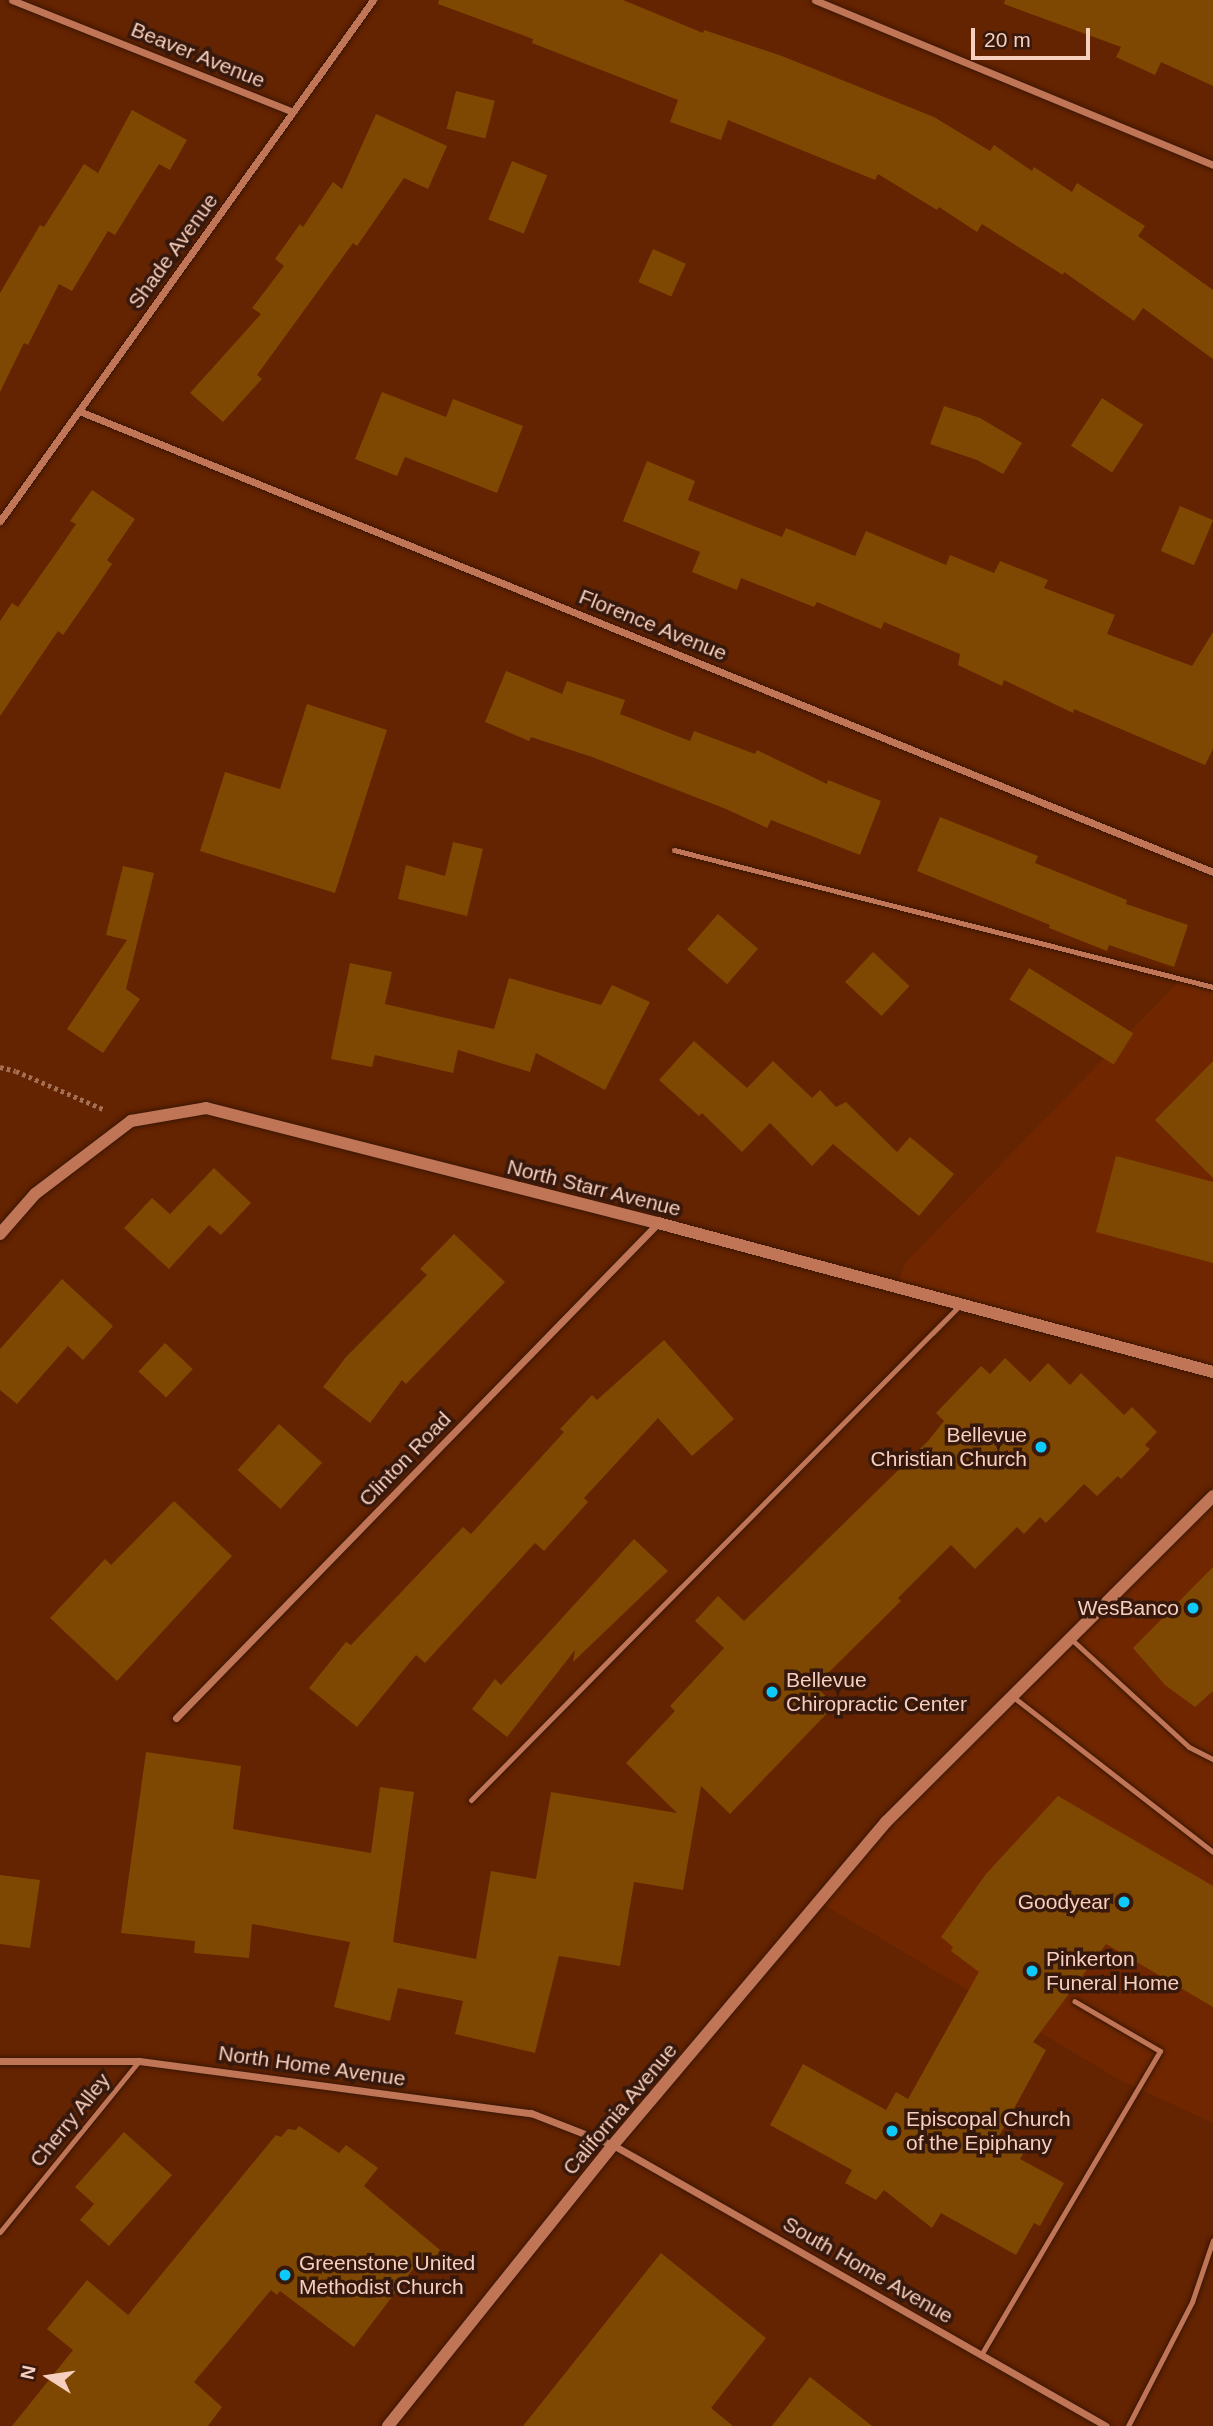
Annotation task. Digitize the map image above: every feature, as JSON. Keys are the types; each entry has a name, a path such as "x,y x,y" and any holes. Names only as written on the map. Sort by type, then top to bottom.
{"street":[{"name":"Beaver Avenue","path":"12,0 293,112"},
{"name":"Shade Avenue","path":"0,521 373,0"},
{"path":"815,0 1213,165"},
{"name":"Florence Avenue","path":"79,411 1213,872"},
{"name":"North Starr Avenue","path":"0,1234 35,1194 131,1121 206,1108 658,1223 1213,1371"},
{"name":"Clinton Road","path":"176,1718 658,1223"},
{"name":"California Avenue","path":"388,2426 613,2145 886,1822 1213,1496"},
{"name":"North Home Avenue","path":"0,2061 139,2061 531,2113 613,2145"},
{"name":"South Home Avenue","path":"613,2145 1106,2426"}],"lane":[{"path":"674,850 1213,987"},
{"path":"471,1800 961,1304"},
{"path":"1070,1638 1189,1747 1213,1759"},
{"path":"1012,1696 1213,1852"},
{"path":"981,2355 1160,2051 1074,2001"},
{"name":"Cherry Alley","path":"0,2232 139,2061"},
{"path":"1128,2426 1192,2302 1213,2240"}],"path":[{"path":"0,1067 16,1071 94,1105"}],"shaded area":[{"path":"1181,979 1213,987 1213,1372 896,1287 906,1262"},
{"path":"1213,1496 1213,2123 1120,2080 819,1902 886,1822"}],"building":[{"path":"439,0 623,0 703,33 704,30 782,56 934,117 990,151 994,145 1032,171 1034,167 1072,192 1077,183 1145,226 1138,236 1213,290 1213,359 1143,308 1134,321 1064,272 1063,275 982,224 977,232 939,207 937,210 878,174 875,180 728,120 721,140 670,122 678,100 532,43 533,39 438,4"},
{"path":"1005,0 1213,0 1213,86 1161,62 1155,75 1116,57 1121,47 1004,4"},
{"path":"456,91 495,101 485,139 447,129"},
{"path":"132,110 187,140 170,170 159,164 115,235 108,231 72,291 59,284 28,345 24,343 0,392 0,293 40,225 44,227 84,164 98,173"},
{"path":"376,114 447,146 428,189 404,178 357,246 353,243 257,375 262,379 223,422 190,393 261,314 252,308 284,266 275,259 300,224 303,227 333,182 342,189"},
{"path":"512,161 547,175 524,234 488,219"},
{"path":"653,249 686,264 671,297 638,282"},
{"path":"382,392 446,417 453,399 523,426 497,493 405,457 397,476 355,459"},
{"path":"1102,398 1143,425 1112,472 1071,446"},
{"path":"944,406 980,418 1022,443 1003,474 977,460 930,444"},
{"path":"647,461 695,481 688,500 782,537 786,528 855,556 866,531 946,565 950,555 994,573 1000,561 1048,580 1044,588 1115,615 1107,634 1192,666 1213,632 1213,749 1205,765 1074,709 1073,713 1004,680 1002,686 958,665 960,654 884,622 881,629 817,602 814,607 741,578 737,590 692,572 700,552 623,521"},
{"path":"92,490 135,519 107,560 112,564 91,595 63,635 58,631 0,716 0,621 12,603 18,607 59,549 76,524 70,521"},
{"path":"1180,506 1213,520 1194,565 1161,551"},
{"path":"506,671 562,694 567,681 625,700 620,714 690,741 694,731 755,754 757,750 827,784 828,780 881,801 860,855 771,820 767,828 726,809 592,757 531,737 529,741 485,722"},
{"path":"307,704 387,730 335,893 200,851 225,772 280,789"},
{"path":"940,817 1038,856 1035,863 1127,900 1126,904 1188,925 1174,967 1109,945 1107,951 917,871"},
{"path":"453,842 483,849 467,916 398,899 406,865 445,876"},
{"path":"123,866 154,873 126,989 140,999 103,1053 67,1029 127,940 106,935"},
{"path":"718,914 758,949 727,984 687,949"},
{"path":"873,952 910,986 882,1016 845,982"},
{"path":"350,963 392,972 385,1004 494,1029 509,978 601,1005 612,985 650,1002 605,1090 536,1053 530,1072 458,1050 453,1073 375,1055 372,1067 331,1059"},
{"path":"1029,968 1133,1033 1114,1065 1009,999"},
{"path":"694,1041 747,1088 773,1061 812,1098 820,1090 836,1107 846,1102 897,1152 910,1137 954,1174 919,1216 833,1144 812,1166 770,1123 742,1152 702,1113 699,1116 659,1080"},
{"path":"1213,1061 1213,1178 1155,1120"},
{"path":"1116,1156 1213,1182 1213,1263 1096,1232"},
{"path":"214,1168 251,1203 221,1235 209,1225 169,1269 124,1228 152,1198 170,1214"},
{"path":"454,1234 505,1282 406,1384 402,1380 370,1423 323,1387 346,1357 427,1275 420,1269"},
{"path":"62,1279 113,1326 83,1360 68,1346 17,1404 0,1390 0,1349"},
{"path":"664,1340 734,1419 692,1456 658,1418 584,1498 588,1502 544,1551 535,1543 425,1663 416,1655 357,1727 309,1688 346,1642 351,1645 463,1527 471,1534 564,1432 560,1429 592,1395 597,1400"},
{"path":"165,1343 193,1369 166,1397 138,1372"},
{"path":"1005,1358 1030,1382 1048,1363 1070,1385 1081,1373 1124,1415 1132,1407 1157,1432 1145,1445 1150,1449 1121,1479 1118,1476 1097,1496 1084,1484 1046,1523 1040,1517 1024,1534 1017,1527 975,1569 951,1545 898,1598 901,1601 815,1686 835,1705 730,1814 701,1786 683,1890 634,1882 620,1966 559,1956 535,2053 455,2034 463,2001 398,1988 390,2021 334,2007 350,1942 252,1924 249,1958 194,1953 195,1941 121,1933 146,1752 241,1766 233,1829 371,1853 380,1787 414,1792 393,1942 476,1959 491,1871 536,1879 551,1792 677,1813 626,1763 675,1711 670,1706 724,1648 695,1621 718,1596 744,1621 928,1441 944,1421 936,1413 981,1366 990,1374"},
{"path":"279,1424 322,1463 281,1509 238,1470"},
{"path":"174,1501 232,1556 117,1681 50,1618 105,1559 111,1565"},
{"path":"634,1539 668,1571 573,1662 575,1650 507,1737 472,1709 495,1679 501,1685"},
{"name":"WesBanco","path":"1213,1567 1213,1691 1195,1707 1165,1685 1133,1648"},
{"path":"1058,1796 1213,1886 1213,2007 1106,1944 1033,2042 1046,2050 998,2138 1024,2152 1020,2159 1064,2183 1040,2226 1034,2223 1016,2255 941,2213 932,2228 884,2190 876,2200 845,2183 852,2170 770,2125 803,2064 886,2110 896,2092 908,2099 979,1972 951,1951 953,1947 941,1937 986,1874"},
{"path":"0,1875 40,1880 30,1948 0,1944"},
{"name":"Greenstone United Methodist Church","path":"299,2126 339,2153 346,2145 378,2168 364,2186 440,2250 427,2270 413,2269 354,2347 280,2291 277,2295 271,2290 194,2382 222,2407 208,2426 12,2426 73,2350 47,2329 87,2280 128,2315 276,2135 281,2137 288,2129 296,2130"},
{"path":"124,2132 172,2175 109,2246 80,2220 94,2204 75,2187"},
{"path":"661,2253 766,2338 711,2408 733,2426 523,2426"},
{"path":"810,2377 872,2426 772,2426"}],"place":[{"name":"Bellevue Christian Church","path":"1041,1447"},
{"name":"WesBanco","path":"1193,1608"},
{"name":"Bellevue Chiropractic Center","path":"772,1692"},
{"name":"Goodyear","path":"1124,1902"},
{"name":"Pinkerton Funeral Home","path":"1032,1971"},
{"name":"Episcopal Church of the Epiphany","path":"892,2131"},
{"name":"Greenstone United Methodist Church","path":"285,2275"}]}
